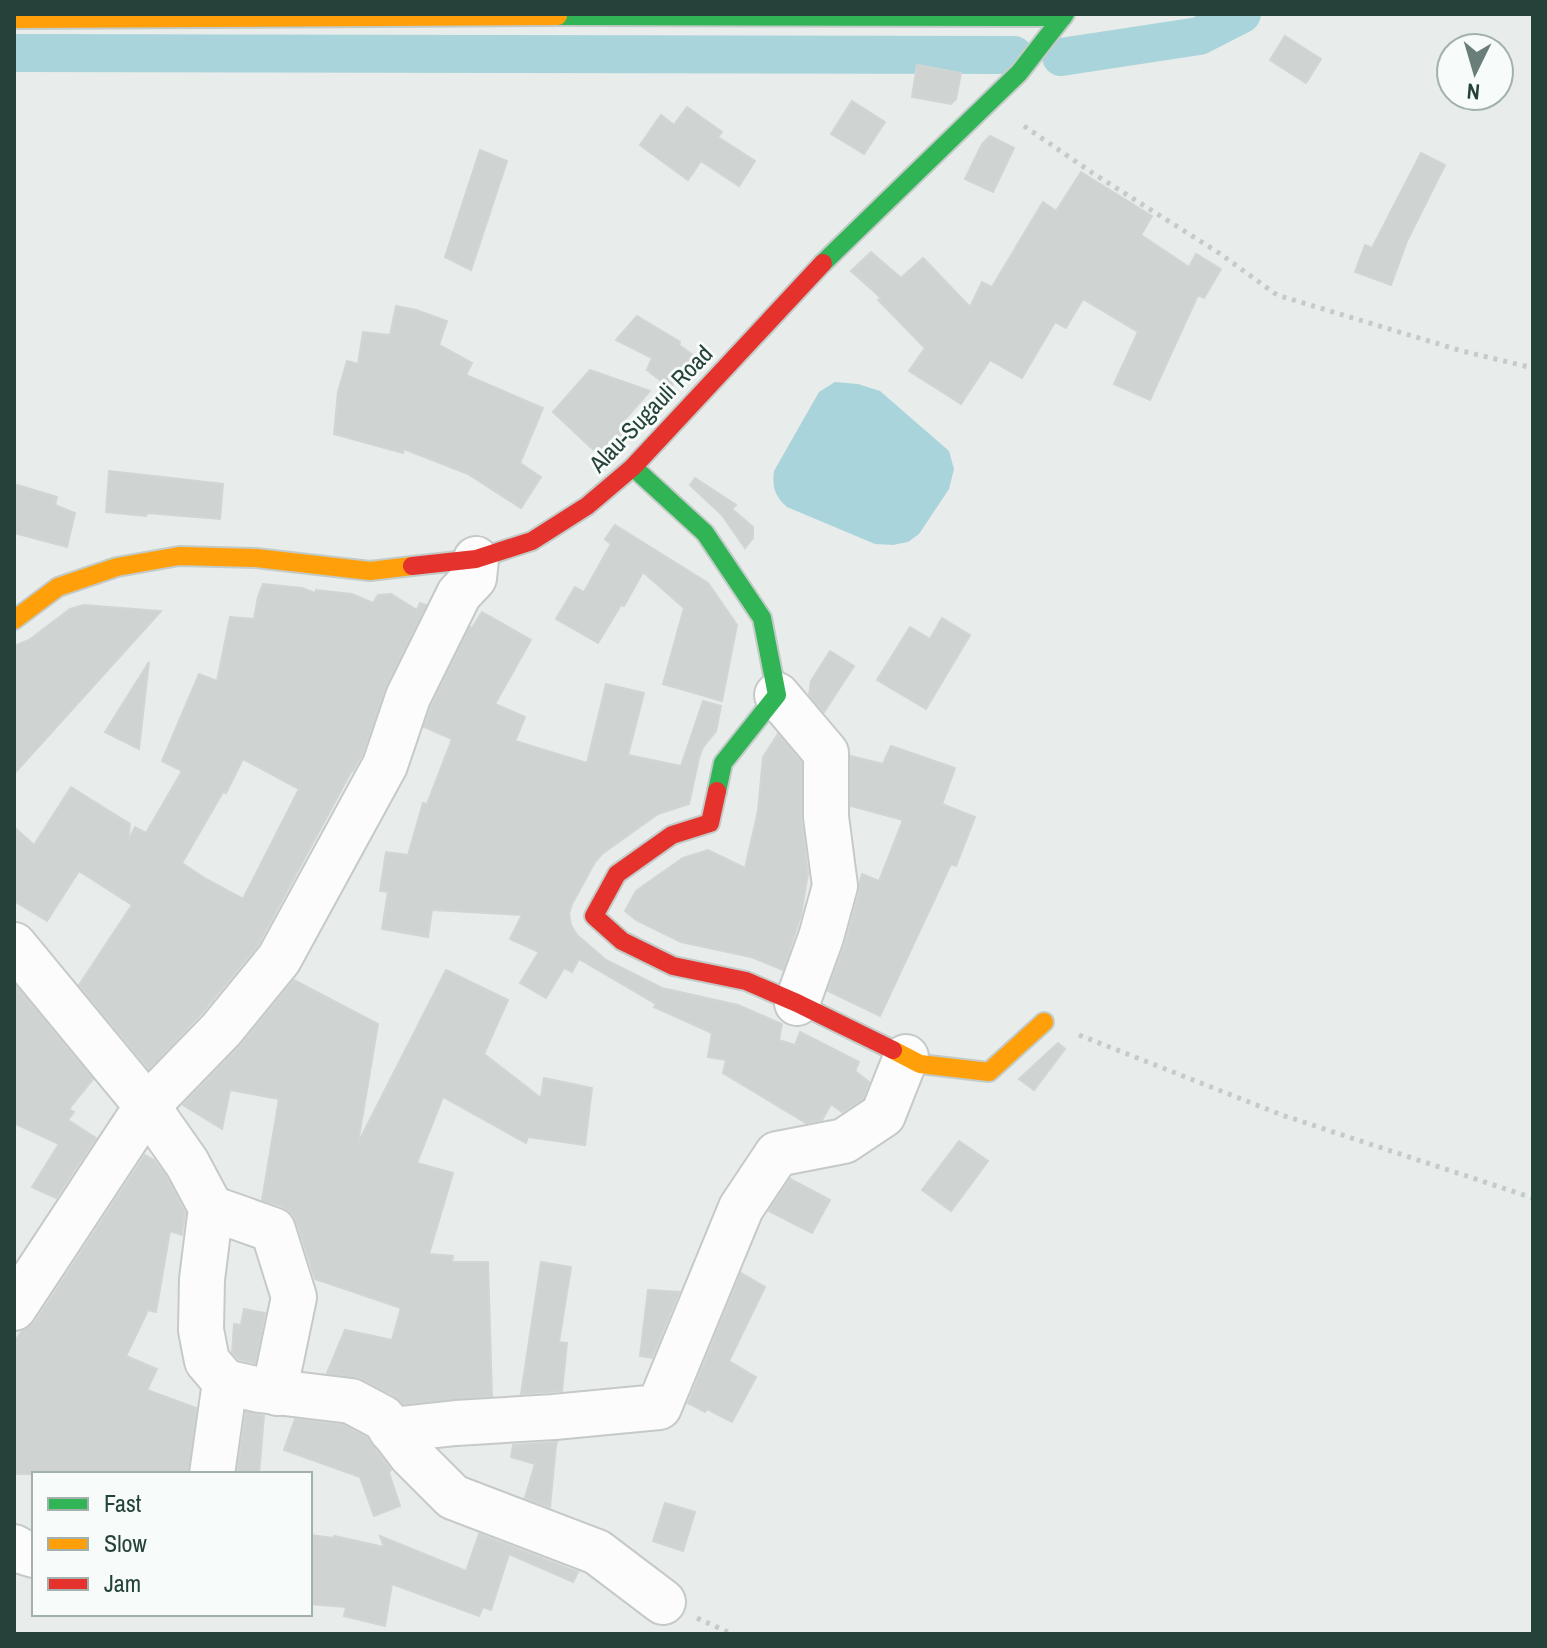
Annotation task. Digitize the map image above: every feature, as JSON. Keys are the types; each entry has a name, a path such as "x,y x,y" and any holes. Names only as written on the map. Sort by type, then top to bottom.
{"street":[{"path":"14,19 1064,15"},
{"name":"Alau-Sugauli Road","path":"14,620 58,587 117,567 179,556 256,558 370,571 476,559 532,541 587,506 633,467 810,276 1019,73 1064,15"},
{"path":"633,467 705,533 762,618 777,695 826,753 826,817 835,886 821,937 797,1003"},
{"path":"14,1308 147,1106 221,1030 279,959 385,765 408,697 459,594 474,578 476,559"},
{"path":"777,695 723,763 710,823 672,835 617,874 594,916 622,941 673,966 746,981 920,1064 989,1072 1044,1022"},
{"path":"14,945 147,1106 187,1163 211,1208 202,1279 201,1330 207,1361 225,1382 277,1393 351,1401 383,1418 411,1455 453,1497 597,1552 663,1602"},
{"path":"391,1430 659,1407 741,1208 777,1154 844,1141 883,1115 906,1057"},
{"path":"211,1208 273,1230 294,1297 277,1393"},
{"path":"212,1472 225,1382"}],"path":[{"path":"987,105 1031,130 1219,253 1277,295 1462,351 1533,368"},
{"path":"1044,1022 1282,1115 1533,1198"}],"water":[{"path":"835,382 858,384 880,391 949,451 954,469 949,489 919,534 908,542 875,544 787,507 775,491 774,471 819,392"}],"building":[{"path":"1285,36 1321,59 1306,83 1270,60"},
{"path":"917,65 961,73 956,99 951,104 912,97"},
{"path":"852,101 885,122 864,154 831,134"},
{"path":"687,107 722,132 718,137 755,161 739,186 701,161 688,180 640,145 661,115 674,125"},
{"path":"990,136 1014,148 993,192 965,179 982,144"},
{"path":"480,150 507,161 471,270 445,257"},
{"path":"1421,153 1445,165 1407,241 1391,285 1355,272 1365,245 1372,248"},
{"path":"1081,172 1152,216 1141,235 1189,267 1196,254 1221,269 1204,298 1198,295 1150,400 1114,384 1138,332 1083,299 1066,328 1055,322 1022,378 990,360 961,404 909,371 925,348 878,300 881,298 851,271 871,252 901,278 923,258 970,307 982,282 992,287 1043,202 1056,211"},
{"path":"396,306 447,321 439,345 472,363 466,375 543,408 520,463 541,477 521,508 468,474 404,449 403,453 334,434 338,392 347,361 358,364 363,332 390,335"},
{"path":"637,316 680,342 679,345 694,356 670,388 647,370 652,358 616,340"},
{"path":"590,370 650,391 620,425 626,431 601,457 553,412"},
{"path":"109,471 223,484 220,519 106,512"},
{"path":"695,478 736,505 732,509 753,527 753,538 745,548 722,515 690,485"},
{"path":"14,484 57,497 55,505 75,513 67,547 14,533"},
{"path":"615,525 708,583 737,625 722,701 663,684 684,608 643,572 598,643 556,619 575,587 584,592 611,544 605,539"},
{"path":"263,584 302,588 315,593 316,590 352,594 373,603 378,595 391,594 417,610 420,603 426,605 386,686 362,755 258,945 202,1013 149,1069 79,985 132,905 79,871 47,921 14,901 14,827 34,845 71,787 130,824 128,841 135,827 146,833 182,771 162,761 199,674 217,681 230,617 254,619","holes":["243,759 299,789 243,899 182,863 223,792 226,793"]},
{"path":"84,605 161,611 14,774 14,646 29,640 70,609"},
{"path":"482,612 531,640 495,704 525,717 515,741 587,763 606,684 644,693 628,755 681,766 703,701 721,706 716,731 703,747 699,758 689,804 658,814 602,854 572,904 569,914 571,925 577,935 606,960 662,988 738,1005 782,1024 779,1040 795,1045 800,1032 859,1062 855,1071 869,1082 863,1099 842,1112 831,1104 822,1120 806,1123 723,1073 726,1060 708,1057 712,1033 654,1007 656,1004 579,959 572,972 564,968 546,998 520,983 539,952 510,939 522,915 432,910 428,937 382,929 388,892 380,891 386,852 408,855 423,803 427,804 452,739 424,727 470,627"},
{"path":"942,618 970,635 926,709 877,680 910,627 930,639"},
{"path":"830,651 854,666 824,712 809,695 811,681"},
{"path":"149,662 139,749 105,732"},
{"path":"778,734 801,762 801,817 808,874 801,915 783,970 751,957 681,942 636,920 625,911 636,891 683,858 708,850 745,868 758,811 763,757"},
{"path":"891,746 955,768 942,804 975,817 956,866 951,864 880,1016 828,991 845,944 862,874 879,881 903,820 851,806 851,756 883,764"},
{"path":"446,970 508,1000 484,1054 541,1098 544,1078 592,1088 585,1145 528,1137 526,1143 443,1097 417,1163 453,1173 429,1254 453,1256 452,1262 488,1262 492,1396 403,1404 395,1396 362,1379 327,1373 345,1330 392,1340 401,1308 315,1279 291,1213 262,1200 279,1099 230,1090 222,1129 183,1105 240,1046 294,980 378,1024 358,1143"},
{"path":"14,984 93,1079 69,1109 74,1112 68,1120 96,1138 56,1198 32,1187 59,1144 14,1123"},
{"path":"1058,1043 1065,1049 1034,1090 1019,1079"},
{"path":"959,1141 988,1161 951,1211 922,1190"},
{"path":"145,1155 154,1160 185,1213 182,1235 170,1231 156,1312 148,1310 126,1356 157,1369 147,1390 196,1408 188,1472 14,1474 14,1342 22,1331 35,1322"},
{"path":"790,1179 830,1200 812,1233 769,1211"},
{"path":"541,1262 571,1267 559,1342 567,1343 562,1391 521,1394"},
{"path":"741,1273 765,1287 729,1361 756,1377 732,1422 688,1403"},
{"path":"648,1290 679,1292 652,1358 640,1356"},
{"path":"244,1309 265,1313 255,1363 239,1359 232,1352 234,1324 241,1325"},
{"path":"246,1412 264,1416 259,1472 237,1472"},
{"path":"295,1419 343,1425 366,1437 391,1470 389,1473 400,1506 374,1516 360,1477 284,1450"},
{"path":"557,1442 550,1507 525,1498 535,1464 511,1457 513,1445"},
{"path":"665,1503 695,1512 683,1551 653,1541"},
{"path":"479,1534 578,1572 573,1582 509,1554 491,1610 483,1607 479,1616 392,1584 385,1626 344,1616 346,1607 312,1604 312,1535 334,1536 384,1547 380,1536 466,1571"}],"waterway":[{"path":"1061,57 1199,36 1242,14"},
{"path":"14,53 1014,55"}],"traffic: fast":[{"path":"823,263 1019,73 1065,14"},
{"path":"558,16 1063,17"},
{"path":"633,467 705,533 762,618 777,695 723,763 717,791"}],"traffic: slow":[{"path":"14,19 558,16"},
{"path":"14,620 58,587 117,567 179,556 256,558 370,571 412,566"},
{"path":"893,1050 920,1064 989,1072 1044,1022"}],"traffic: jam":[{"path":"412,566 476,559 532,541 587,506 633,467 823,263"},
{"path":"717,791 710,823 672,835 617,874 594,916 622,941 673,966 746,981 893,1050"}]}
